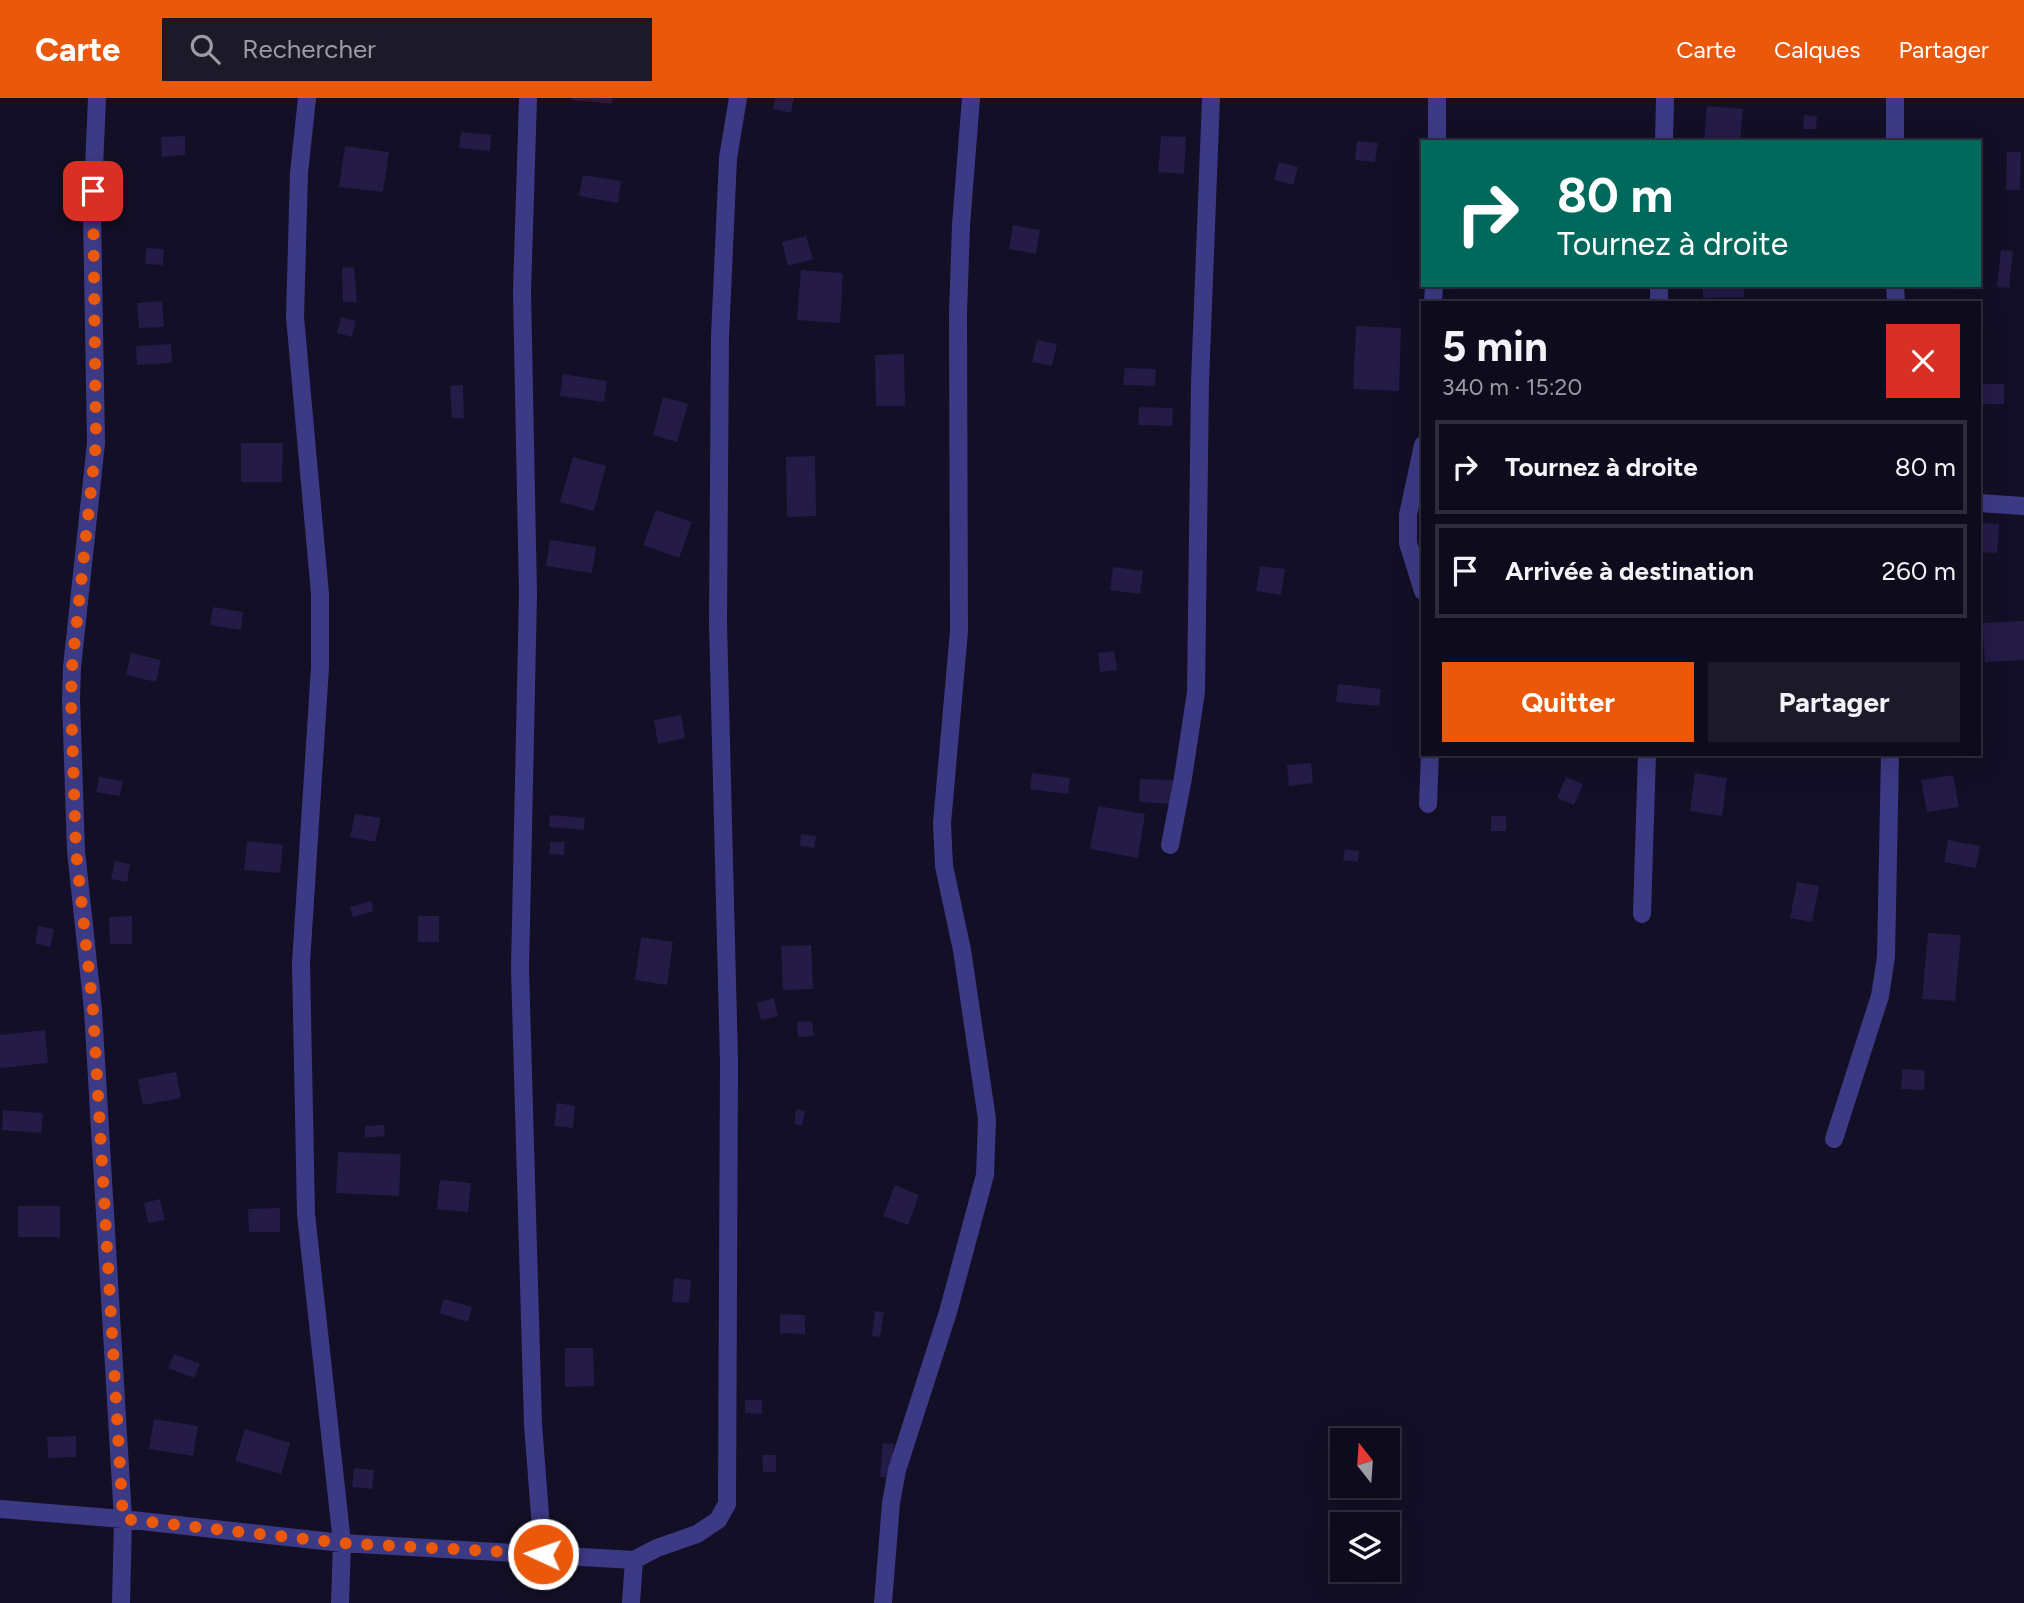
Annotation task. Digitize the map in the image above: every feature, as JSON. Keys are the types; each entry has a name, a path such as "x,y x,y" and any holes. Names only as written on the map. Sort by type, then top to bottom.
{"street":[{"path":"97,98 92,214 96,443 72,667 71,700 76,851 93,1010 123,1519 121,1603"},
{"path":"307,98 299,173 295,317 320,594 320,667 301,963 306,1214 342,1543 340,1603"},
{"path":"528,98 522,292 528,594 520,969 533,1424 543,1554"},
{"path":"0,1509 123,1519 342,1543 634,1560 657,1548 697,1534 718,1520 727,1504 729,1062 718,623 720,337 728,158 738,98"},
{"path":"883,1603 891,1503 897,1470 948,1312 985,1175 988,1119 962,950 944,866 942,823 958,631 958,313 961,225 971,98"},
{"path":"1170,845 1196,692 1200,382 1212,98"},
{"path":"1437,98 1437,140"},
{"path":"1664,140 1665,98"},
{"path":"1895,98 1895,140"},
{"path":"1421,455 1409,515 1408,543 1421,585"},
{"path":"1981,503 2024,506"},
{"path":"1428,804 1430,756"},
{"path":"1642,914 1647,756"},
{"path":"1834,1139 1880,996 1886,957 1890,756"},
{"path":"631,1603 634,1560"}],"building":[{"path":"612,98 612,104 572,100"},
{"path":"775,98 794,98 791,113 773,109"},
{"path":"1707,106 1743,109 1740,140 1704,140"},
{"path":"1804,115 1817,116 1816,129 1803,129"},
{"path":"461,132 491,135 490,151 459,148"},
{"path":"185,136 185,155 162,157 161,137"},
{"path":"1161,136 1186,137 1184,174 1158,172"},
{"path":"1357,141 1378,143 1375,162 1355,160"},
{"path":"345,146 389,152 383,192 339,187"},
{"path":"2007,152 2021,152 2020,190 2006,190"},
{"path":"1279,162 1298,167 1293,185 1274,180"},
{"path":"583,175 621,181 618,203 579,196"},
{"path":"1013,225 1040,230 1036,254 1009,249"},
{"path":"806,236 813,259 788,266 782,242"},
{"path":"146,248 164,249 163,265 145,264"},
{"path":"2001,250 2013,251 2009,288 1997,287"},
{"path":"354,267 357,302 343,302 342,268"},
{"path":"801,270 843,273 840,323 797,320"},
{"path":"1703,287 1744,287 1744,297 1703,298"},
{"path":"162,301 164,327 139,328 137,303"},
{"path":"341,317 356,321 352,337 337,333"},
{"path":"1356,326 1401,328 1399,391 1353,389"},
{"path":"1037,340 1057,344 1052,366 1032,362"},
{"path":"171,344 172,363 137,365 136,346"},
{"path":"904,354 905,406 876,406 875,355"},
{"path":"1125,368 1156,369 1155,386 1123,385"},
{"path":"563,374 607,381 604,402 560,396"},
{"path":"1983,384 2004,384 2004,404 1983,404"},
{"path":"463,385 464,418 452,418 450,386"},
{"path":"663,397 688,404 677,442 653,435"},
{"path":"1139,407 1173,408 1172,426 1138,425"},
{"path":"241,443 283,443 282,482 241,482"},
{"path":"815,456 816,516 787,517 786,457"},
{"path":"573,457 606,466 594,511 560,502"},
{"path":"656,510 692,522 679,558 643,545"},
{"path":"1981,523 1999,524 1997,553 1981,552"},
{"path":"550,540 596,547 592,573 546,566"},
{"path":"1260,566 1285,569 1281,595 1256,591"},
{"path":"1113,567 1143,571 1140,594 1110,590"},
{"path":"213,607 243,612 241,630 210,625"},
{"path":"2024,621 2024,660 1985,662 1982,623"},
{"path":"1114,651 1117,670 1100,672 1098,653"},
{"path":"131,653 161,660 156,682 126,675"},
{"path":"1338,684 1381,689 1379,706 1336,702"},
{"path":"681,715 685,738 658,744 654,720"},
{"path":"1311,763 1313,783 1289,786 1287,765"},
{"path":"1032,773 1070,778 1068,794 1030,789"},
{"path":"1695,773 1727,778 1722,816 1690,811"},
{"path":"1953,775 1959,807 1927,812 1921,780"},
{"path":"99,777 123,781 120,796 96,792"},
{"path":"1566,777 1583,784 1574,805 1557,798"},
{"path":"1140,779 1174,780 1173,804 1139,802"},
{"path":"1098,806 1145,814 1138,858 1090,849"},
{"path":"355,814 381,818 375,842 350,837"},
{"path":"550,815 585,818 584,830 549,827"},
{"path":"1491,816 1506,816 1506,831 1491,831"},
{"path":"801,834 816,836 814,848 800,846"},
{"path":"1948,840 1980,846 1976,868 1944,862"},
{"path":"247,841 283,845 280,873 244,870"},
{"path":"550,842 565,842 564,855 549,854"},
{"path":"1345,849 1359,851 1358,862 1343,860"},
{"path":"115,861 130,864 127,882 111,879"},
{"path":"1797,882 1819,886 1812,922 1790,918"},
{"path":"371,901 374,911 353,917 350,907"},
{"path":"132,916 132,944 110,944 109,917"},
{"path":"418,916 439,916 439,942 418,942"},
{"path":"38,926 54,929 50,947 35,943"},
{"path":"1928,933 1961,935 1955,1001 1922,999"},
{"path":"641,937 673,942 667,985 635,980"},
{"path":"811,945 813,989 783,990 781,946"},
{"path":"774,998 778,1016 761,1020 757,1003"},
{"path":"812,1021 814,1036 798,1037 797,1022"},
{"path":"45,1030 48,1063 0,1068 0,1035"},
{"path":"1902,1069 1925,1070 1924,1090 1901,1089"},
{"path":"176,1072 181,1098 143,1105 138,1079"},
{"path":"557,1103 575,1106 573,1128 554,1126"},
{"path":"796,1109 805,1111 802,1126 794,1124"},
{"path":"3,1110 43,1113 41,1133 2,1130"},
{"path":"384,1125 385,1136 365,1138 365,1126"},
{"path":"338,1152 401,1154 399,1196 336,1193"},
{"path":"440,1180 471,1183 468,1212 437,1209"},
{"path":"895,1185 919,1195 908,1225 883,1216"},
{"path":"160,1199 165,1220 148,1223 144,1203"},
{"path":"18,1206 60,1206 60,1237 18,1237"},
{"path":"280,1208 280,1232 249,1232 248,1209"},
{"path":"674,1278 691,1280 689,1303 672,1302"},
{"path":"444,1299 472,1307 468,1322 439,1313"},
{"path":"875,1311 884,1312 880,1337 872,1336"},
{"path":"780,1314 805,1315 805,1334 780,1333"},
{"path":"565,1348 593,1348 594,1386 565,1387"},
{"path":"174,1354 200,1364 194,1378 168,1368"},
{"path":"745,1400 762,1400 762,1414 745,1413"},
{"path":"154,1419 198,1426 193,1456 149,1449"},
{"path":"245,1429 290,1443 281,1474 235,1461"},
{"path":"76,1436 76,1457 48,1458 47,1437"},
{"path":"883,1443 894,1444 891,1478 880,1477"},
{"path":"762,1455 776,1455 776,1472 763,1472"},
{"path":"354,1468 374,1470 372,1489 352,1487"}],"route":[{"path":"93,191 96,443 72,667 71,700 76,851 93,1010 123,1519 342,1543 543,1554"}]}
